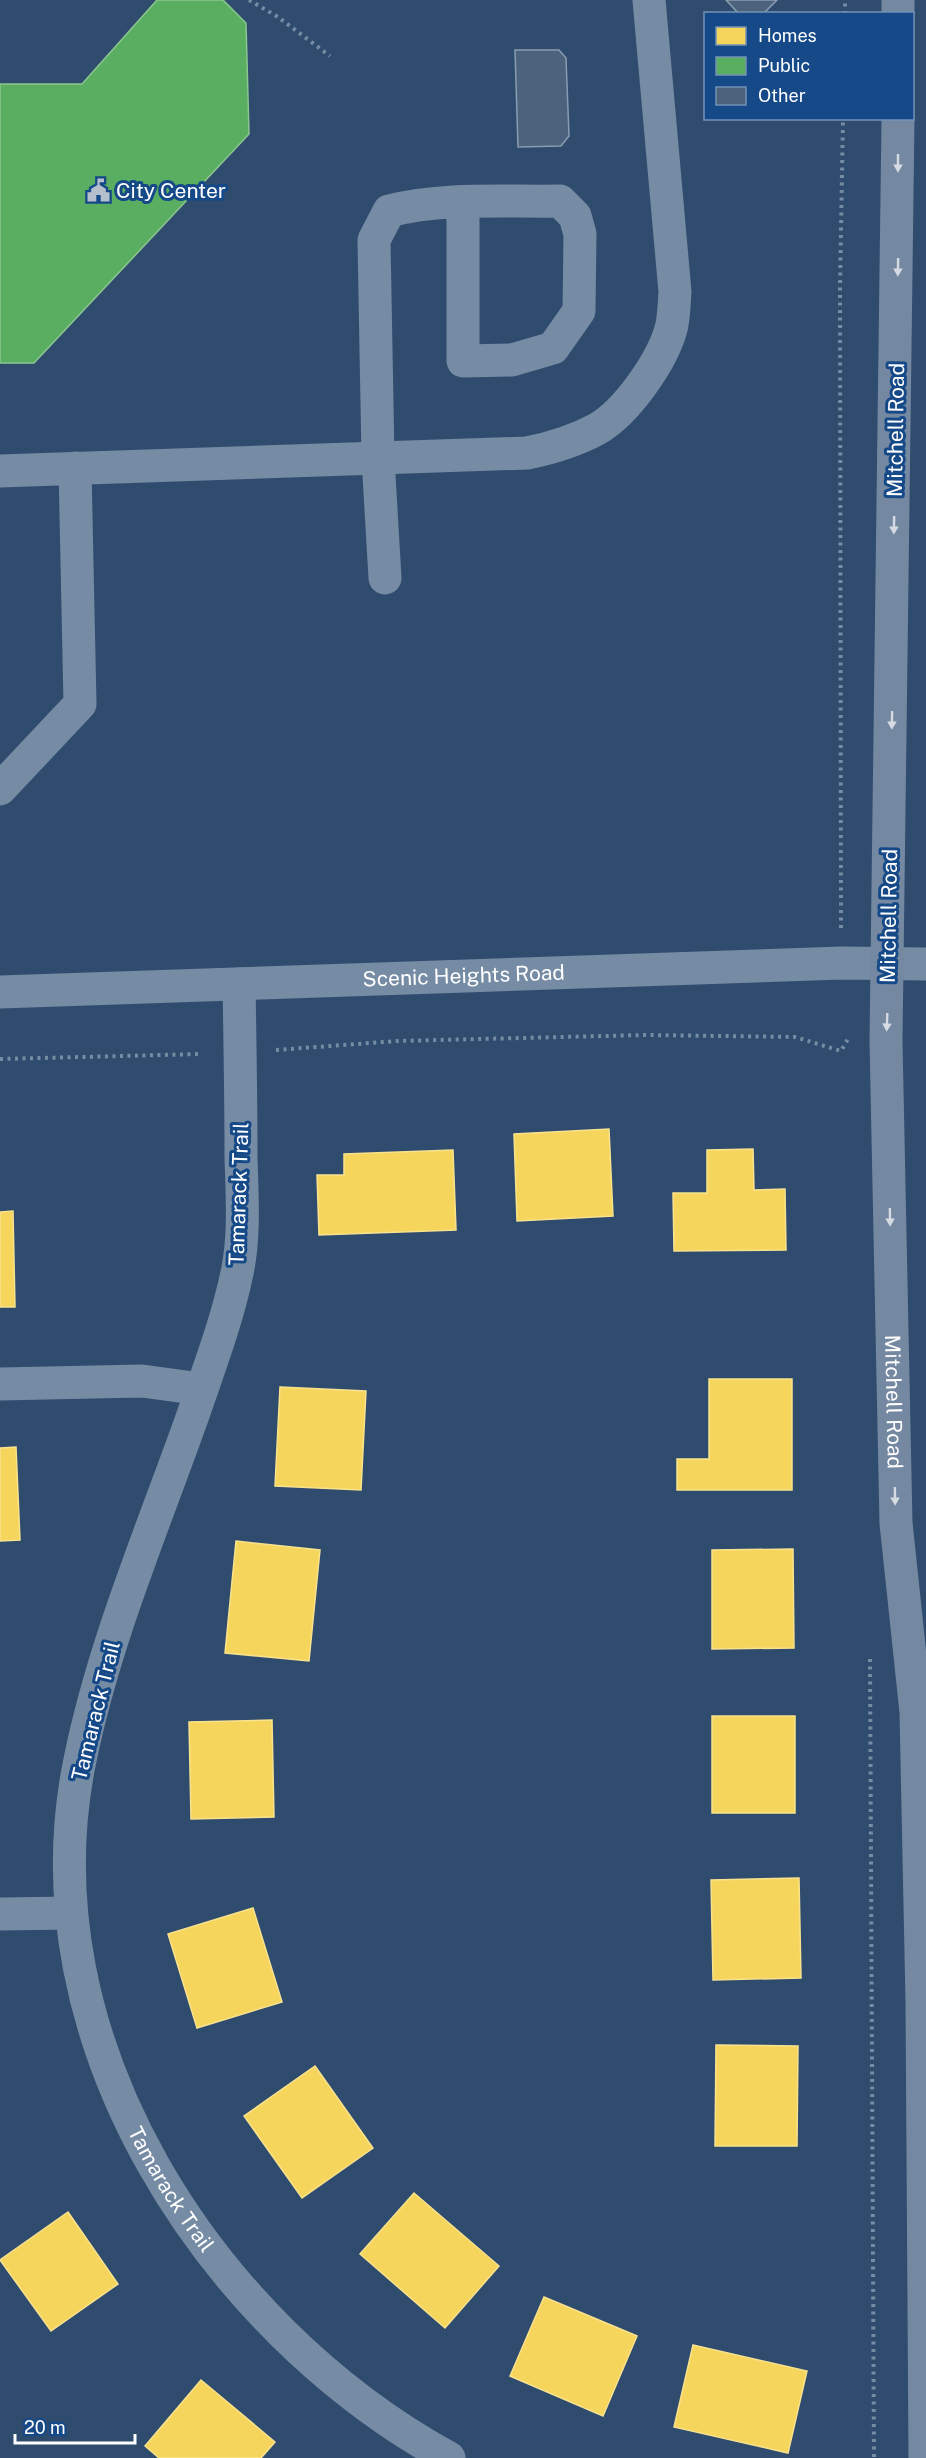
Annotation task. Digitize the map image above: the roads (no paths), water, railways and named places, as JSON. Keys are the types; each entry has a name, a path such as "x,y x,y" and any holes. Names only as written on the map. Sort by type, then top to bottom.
{"main road":[{"name":"Mitchell Road","path":"898,120 889,963 886,1041 896,1524 921,1712"},
{"name":"Mitchell Road","path":"925,2458 921,1712 926,1656"}],"street":[{"path":"0,471 527,453 561,446 600,428 632,398 657,360 671,329 675,292 649,0"},
{"path":"385,578 378,458 374,240 389,211 421,203 463,202 560,201 575,216 580,234 579,311 553,348 512,360 463,361 463,202"},
{"path":"0,789 80,704 75,468"},
{"name":"Scenic Heights Road","path":"0,992 842,963 926,964"},
{"name":"Tamarack Trail","path":"239,984 242,1198 238,1269 220,1337 100,1676 79,1763 68,1854 71,1913 93,2032 126,2116 184,2213 249,2299 329,2379 419,2442 449,2458"},
{"path":"0,1384 142,1382 201,1389"},
{"path":"0,1914 71,1913"}],"place":[{"name":"City Center","path":"98,191"}]}
